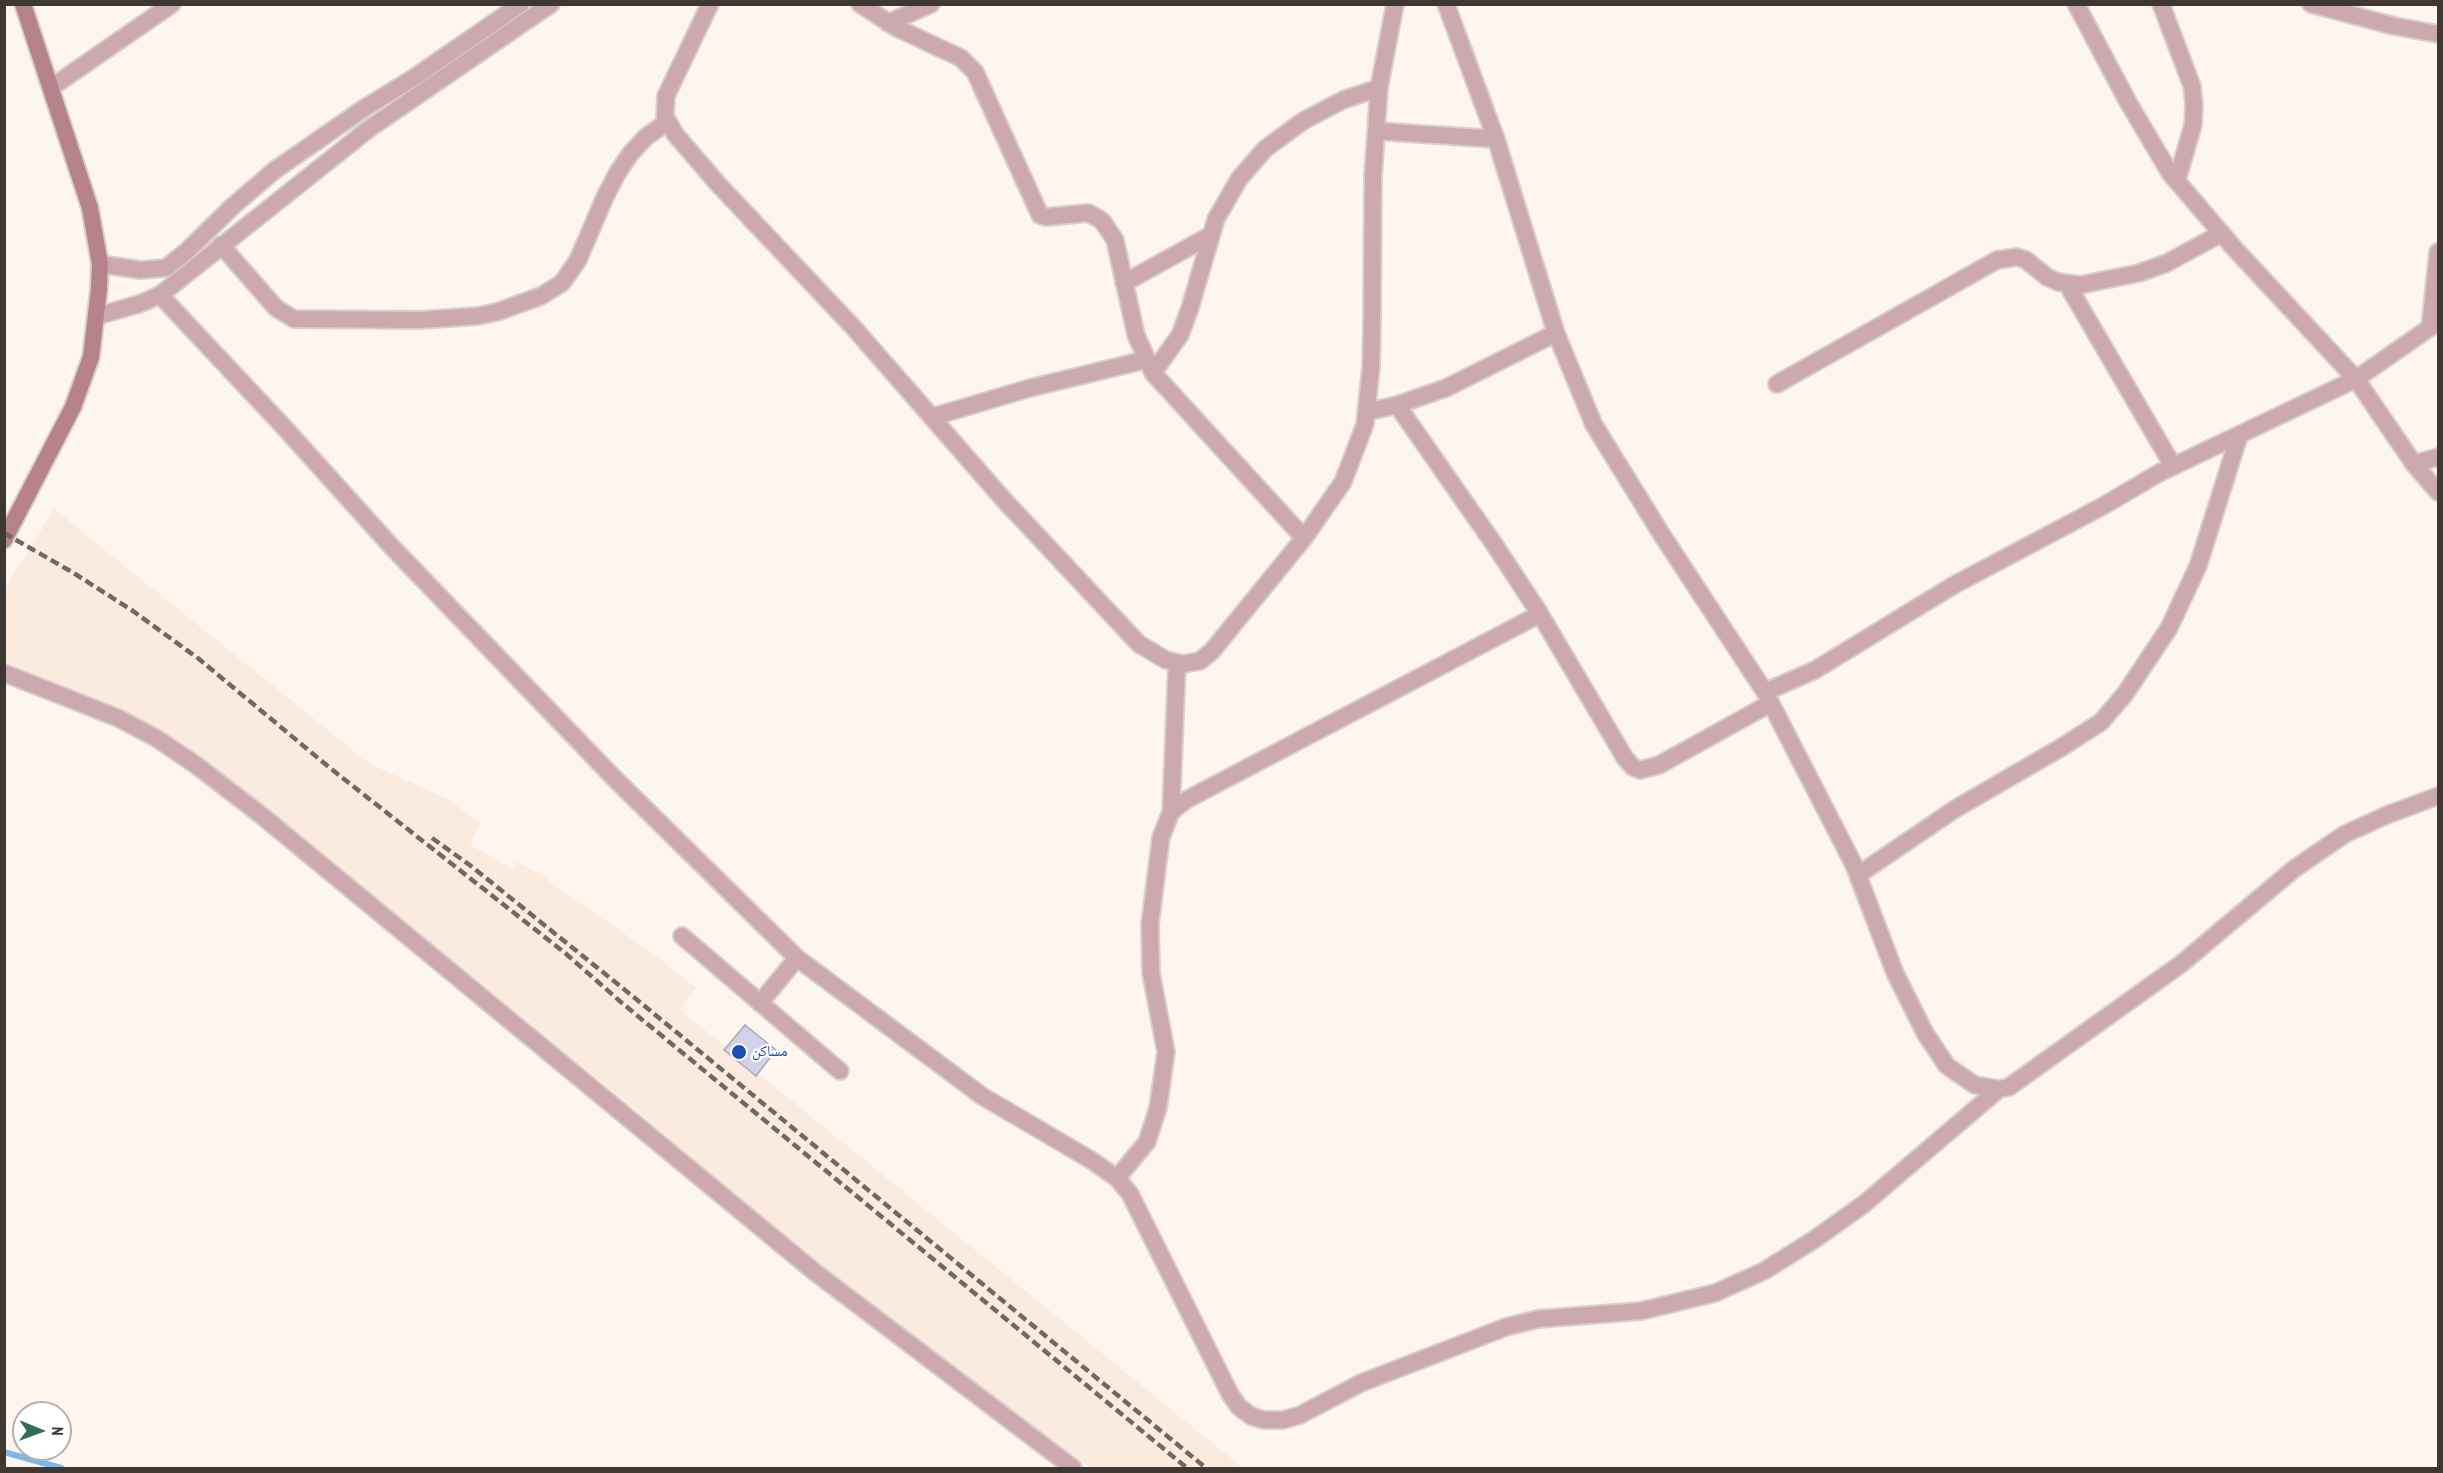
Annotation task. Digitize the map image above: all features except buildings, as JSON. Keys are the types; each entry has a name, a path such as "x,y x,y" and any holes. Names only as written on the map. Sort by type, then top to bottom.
{"main road":[{"path":"4,540 73,407 91,357 97,316 100,264 90,208 23,4"}],"street":[{"path":"52,87 172,4"},
{"path":"100,264 141,270 166,268 275,170 521,4"},
{"path":"97,316 139,304 160,295 370,128 551,4"},
{"path":"710,4 666,96 664,110 667,122 718,184 854,328 1004,500 1139,644 1156,656 1177,663 1191,663 1208,655 1304,538 1343,482 1365,424 1372,321 1373,176 1379,88 1395,4"},
{"path":"860,4 888,23 952,53 968,64 981,82 1040,214 1046,217 1084,213 1098,218 1115,240 1136,335 1149,366 1304,538"},
{"path":"888,23 931,4"},
{"path":"1446,4 1496,139 1557,333 1594,424 1662,535 1768,698 1858,875 1895,973 1925,1033 1947,1066 1970,1083 1999,1089 2009,1087 2181,964 2294,869 2344,834 2439,796"},
{"path":"2076,4 2128,102 2177,180 2222,233 2356,379 2414,464 2439,492"},
{"path":"2161,4 2192,86 2194,105 2193,125 2177,180"},
{"path":"2311,4 2394,26 2439,34"},
{"path":"932,417 1030,388 1149,366 1180,334 1216,219 1239,179 1265,148 1303,121 1343,100 1379,88"},
{"path":"221,245 276,308 294,319 420,320 478,316 497,312 541,296 562,283 578,260 618,172 646,137 667,122"},
{"path":"1376,131 1496,139"},
{"path":"1777,384 1998,260 2010,257 2026,260 2047,277 2067,284 2098,282 2139,273 2167,263 2222,233"},
{"path":"1124,283 1211,235"},
{"path":"1396,405 1494,544 1540,614 1625,758 1633,767 1640,770 1659,765 1693,748 1768,698 1954,585 2173,466 2356,379 2434,325 2439,252"},
{"path":"2067,284 2173,466"},
{"path":"160,295 392,547 615,780 797,958 982,1096 1091,1160 1117,1178 1130,1194 1230,1394 1239,1407 1251,1416 1263,1420 1283,1420 1300,1415 1361,1383 1506,1327 1538,1319 1641,1311 1714,1293 1764,1271 1815,1239 1864,1204 1999,1089"},
{"path":"1366,412 1396,405 1446,388 1557,333"},
{"path":"1858,875 1955,809 2101,722 2125,694 2169,628 2198,566 2238,436"},
{"path":"2414,464 2439,457"},
{"path":"1171,812 1186,800 1540,614"},
{"path":"1117,1178 1147,1142 1158,1108 1166,1052 1151,973 1150,924 1161,837 1171,812 1177,663"},
{"path":"4,673 118,718 156,738 196,765 261,815 816,1273 1073,1468"},
{"path":"682,936 840,1071"},
{"path":"760,1003 797,958"}],"shaded area":[{"path":"54,509 370,764 450,800 480,824 470,845 513,869 517,862 538,873 659,958 696,988 679,1009 1243,1468 1090,1468 926,1348 743,1202 630,1105 272,813 187,751 116,710 5,662 4,591"}],"waterway":[{"path":"4,1452 61,1468"}],"railway":[{"path":"4,533 72,572 133,611 199,659 330,768 565,953 622,1003 1187,1468"},
{"path":"432,838 471,866 630,994 1206,1468"}],"place":[{"name":"مساكن","path":"739,1052"}]}
